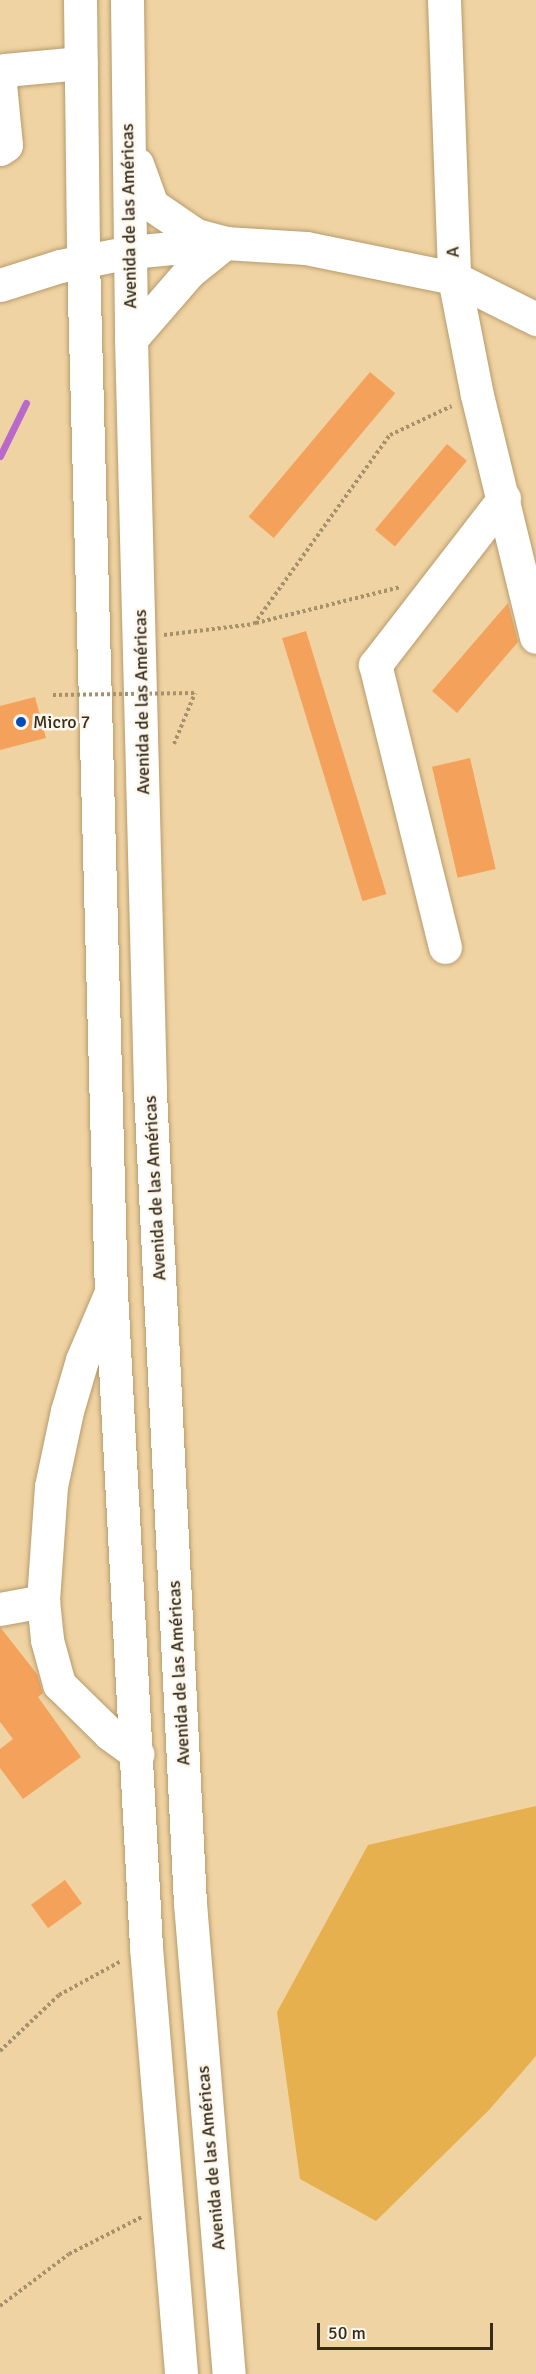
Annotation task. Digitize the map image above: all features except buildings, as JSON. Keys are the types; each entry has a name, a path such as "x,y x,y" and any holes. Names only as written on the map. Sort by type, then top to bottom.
{"main road":[{"path":"80,0 83,260 111,1292 138,1754 146,1947 181,2374"},
{"name":"Avenida de las Américas","path":"127,0 131,339 141,638 150,1092 189,1891 229,2374"},
{"name":"A","path":"444,0 454,278 477,395 504,498 536,637"},
{"path":"0,149 6,145 0,84 5,70 81,63"},
{"path":"128,142 152,205 196,235 225,243"},
{"path":"131,339 190,271 225,243"},
{"path":"0,285 83,260 130,252 225,243 306,248 454,278 536,319"},
{"path":"445,947 375,665 504,498"},
{"path":"111,1292 82,1360 67,1411 51,1486 43,1601 47,1640 59,1684 110,1734 138,1754"},
{"path":"0,1609 43,1601"}],"path":[{"path":"254,624 390,435 477,395"},
{"path":"141,638 254,624 441,577"},
{"path":"53,694 195,693 174,744"},
{"path":"0,2051 59,1995 146,1947"},
{"path":"0,2306 69,2254 167,2205"}],"shaded area":[{"path":"536,1806 536,2056 489,2110 376,2221 300,2179 277,2012 368,1845"}],"waterway":[{"path":"0,456 26,403"}],"place":[{"name":"Micro 7","path":"21,722"}]}
